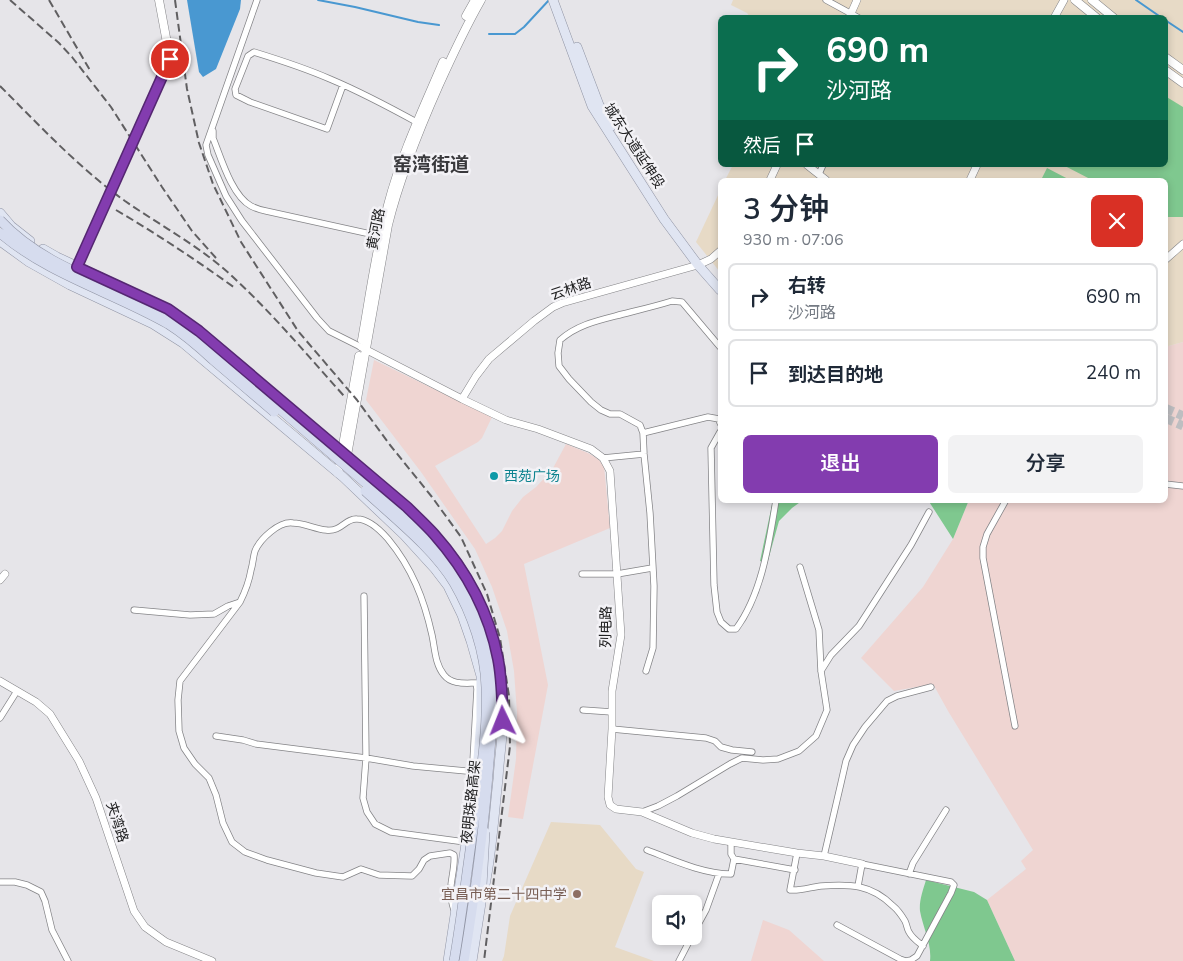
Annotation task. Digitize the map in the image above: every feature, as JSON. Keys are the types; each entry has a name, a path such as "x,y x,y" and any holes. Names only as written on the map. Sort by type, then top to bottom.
{"highway":[{"name":"夜明珠路高架","path":"0,220 35,250 67,268 165,313 192,332 411,524 448,562 462,583 483,632 491,663 493,706 486,802 464,961"},
{"name":"夜明珠路高架","path":"0,233 22,251 79,282 128,303 170,325 195,344 342,470 409,531 424,545 454,583 468,610 475,631 484,662 486,686 486,720 480,772 454,961"}],"main road":[{"path":"70,285 170,59 160,0"},
{"name":"黄河路","path":"341,475 383,237 419,123 454,39 475,0"},
{"name":"黄河路","path":"419,123 459,40 481,0"},
{"name":"城东大道延伸段","path":"553,0 592,106 664,218 718,287"},
{"name":"城东大道延伸段","path":"558,0 599,105 664,213 700,264 718,284"},
{"path":"1075,0 1093,15"},
{"path":"1092,0 1110,15"},
{"path":"1168,59 1183,70"},
{"path":"1168,72 1183,83"},
{"path":"0,213 11,226 35,245 56,257 168,309 199,331 344,456 407,507 433,532 464,573 490,629 498,660 502,688 503,721 490,858 471,961"},
{"path":"0,241 28,262 70,285 153,324 183,343 341,475 404,535 435,568 448,586 462,615 481,676 481,720 477,772 448,961"},
{"path":"471,961 481,903 486,802"}],"street":[{"path":"257,0 206,146 208,156 236,213 317,318 329,331 506,420 585,446 604,458 644,454"},
{"path":"826,0 850,15 857,0"},
{"path":"1056,15 1064,0"},
{"path":"343,85 327,129 250,102 236,95 235,89 248,56 254,52 294,65 343,85 419,123"},
{"path":"213,127 213,138 231,183 239,197 250,206 383,237"},
{"path":"810,167 824,178"},
{"path":"819,174 821,167"},
{"path":"1168,257 1183,244"},
{"name":"云林路","path":"462,399 489,359 534,321 554,307 562,303 700,264 711,259 718,253"},
{"path":"646,671 653,648 654,586 643,433 640,425 620,414 610,414 601,410 569,379 560,366 558,353 560,340 579,327 592,322 672,301 682,302 718,345"},
{"path":"643,433 708,417 718,419"},
{"path":"718,436 711,448 714,585 717,612 721,622 728,629 736,629 750,606 768,548 776,503"},
{"name":"列电路","path":"604,458 610,470 622,635 612,691 608,797 610,804 616,809 642,812 692,833 714,839 824,856 862,864"},
{"path":"1168,484 1183,486"},
{"path":"1004,503 987,534 983,546 983,558 1015,726"},
{"path":"820,671 831,655 859,626 929,512"},
{"path":"216,736 256,744 413,766 477,772 474,761 476,683 454,682 445,676 437,663 432,635 418,588 396,548 380,530 358,518 350,520 336,530 323,530 290,522 269,533 255,552 249,581 240,602 180,681 178,700 180,731 184,748 195,764 209,778 216,795 223,823 232,842 245,852 316,873 343,877 361,869 379,875 412,876 424,860 430,856 450,853 454,855 451,898 456,915"},
{"path":"642,812 677,796 708,776 742,758 778,759 799,751 816,736 826,710 820,671 819,630 800,567"},
{"path":"582,574 617,574 652,568"},
{"path":"364,596 366,758 363,798 367,812 374,824 391,832 465,842"},
{"path":"134,610 190,615 214,614 240,602"},
{"name":"夹湾路","path":"0,681 36,702 50,714 79,762 96,798 134,911 145,927 166,942 212,961"},
{"path":"824,856 840,783 853,745 865,727 887,701 897,696 931,688"},
{"path":"0,718 17,691"},
{"path":"583,710 612,712"},
{"path":"612,729 706,738 715,741 721,747 752,752"},
{"path":"909,874 913,863 946,810"},
{"path":"647,850 704,871 731,874 734,859 731,854 730,842"},
{"path":"797,853 790,890 820,886 858,886 878,893 892,905 905,922 909,932 923,946"},
{"path":"734,859 794,870"},
{"path":"837,924 906,961 911,960 917,956 923,946 954,885 951,882 862,864 858,886"},
{"path":"702,917 719,874"},
{"path":"0,882 15,882 27,885 41,892 52,930 68,961"},
{"path":"679,961 687,945"}],"shaded area":[{"path":"733,0 1183,0 1183,342 1168,346 1168,178 726,178 732,167 1168,167 1168,15 749,15 731,5"},
{"path":"718,195 718,270 696,242"},
{"path":"1183,342 1183,961 1015,961 987,900 1026,869 1021,861 1033,850 933,684 894,691 861,658 923,587 953,539 968,503 1168,503 1168,346"},
{"path":"374,360 492,417 482,438 478,442 435,466 486,544 502,531 512,511 523,497 536,487 552,470 566,444 588,453 598,459 604,466 610,528 524,564 548,685 523,819 508,817 516,759 517,713 514,671 507,631 492,587 475,549 421,472 366,400"},
{"name":"宜昌市第二十四中学","path":"551,822 600,825 636,869 644,872 615,947 654,961 502,961 510,916"},
{"path":"763,920 789,930 824,961 751,961"}],"green space":[{"path":"1168,98 1183,107 1183,217 1168,217 1168,178 1088,178 1067,167 1168,167"},
{"path":"1047,168 1066,178 1042,178"},
{"path":"772,503 799,503 779,521 767,564 760,561"},
{"path":"930,503 968,503 953,539"},
{"path":"926,880 974,892 987,900 1015,961 930,961 929,942 920,911"}],"water":[{"path":"187,0 241,0 240,9 216,69 203,77 199,72"}],"waterway":[{"path":"318,0 439,25"},
{"path":"489,34 515,34 549,0"},
{"path":"1136,0 1158,15"},
{"path":"1168,22 1183,32"}],"tunnel":[{"path":"1168,409 1183,416"},
{"path":"1168,419 1183,426"}],"railway":[{"path":"10,0 59,43 72,57 111,107 192,231 216,258"},
{"path":"49,0 91,72"},
{"path":"175,0 187,89 199,143 213,184 241,242 298,331 357,400 461,537 487,594 500,638 509,696 510,746 484,961"},
{"path":"0,86 92,175 125,201 221,266 276,320 344,396"},
{"path":"116,210 235,288"}],"place":[{"name":"西苑广场","path":"494,476"},
{"name":"宜昌市第二十四中学","path":"577,894"}],"district":[{"name":"窑湾街道","path":"431,165"}],"route":[{"path":"170,59 77,267 168,309 199,331 342,454 407,507 433,532 464,573 490,629 498,660 502,688 503,721"}]}
